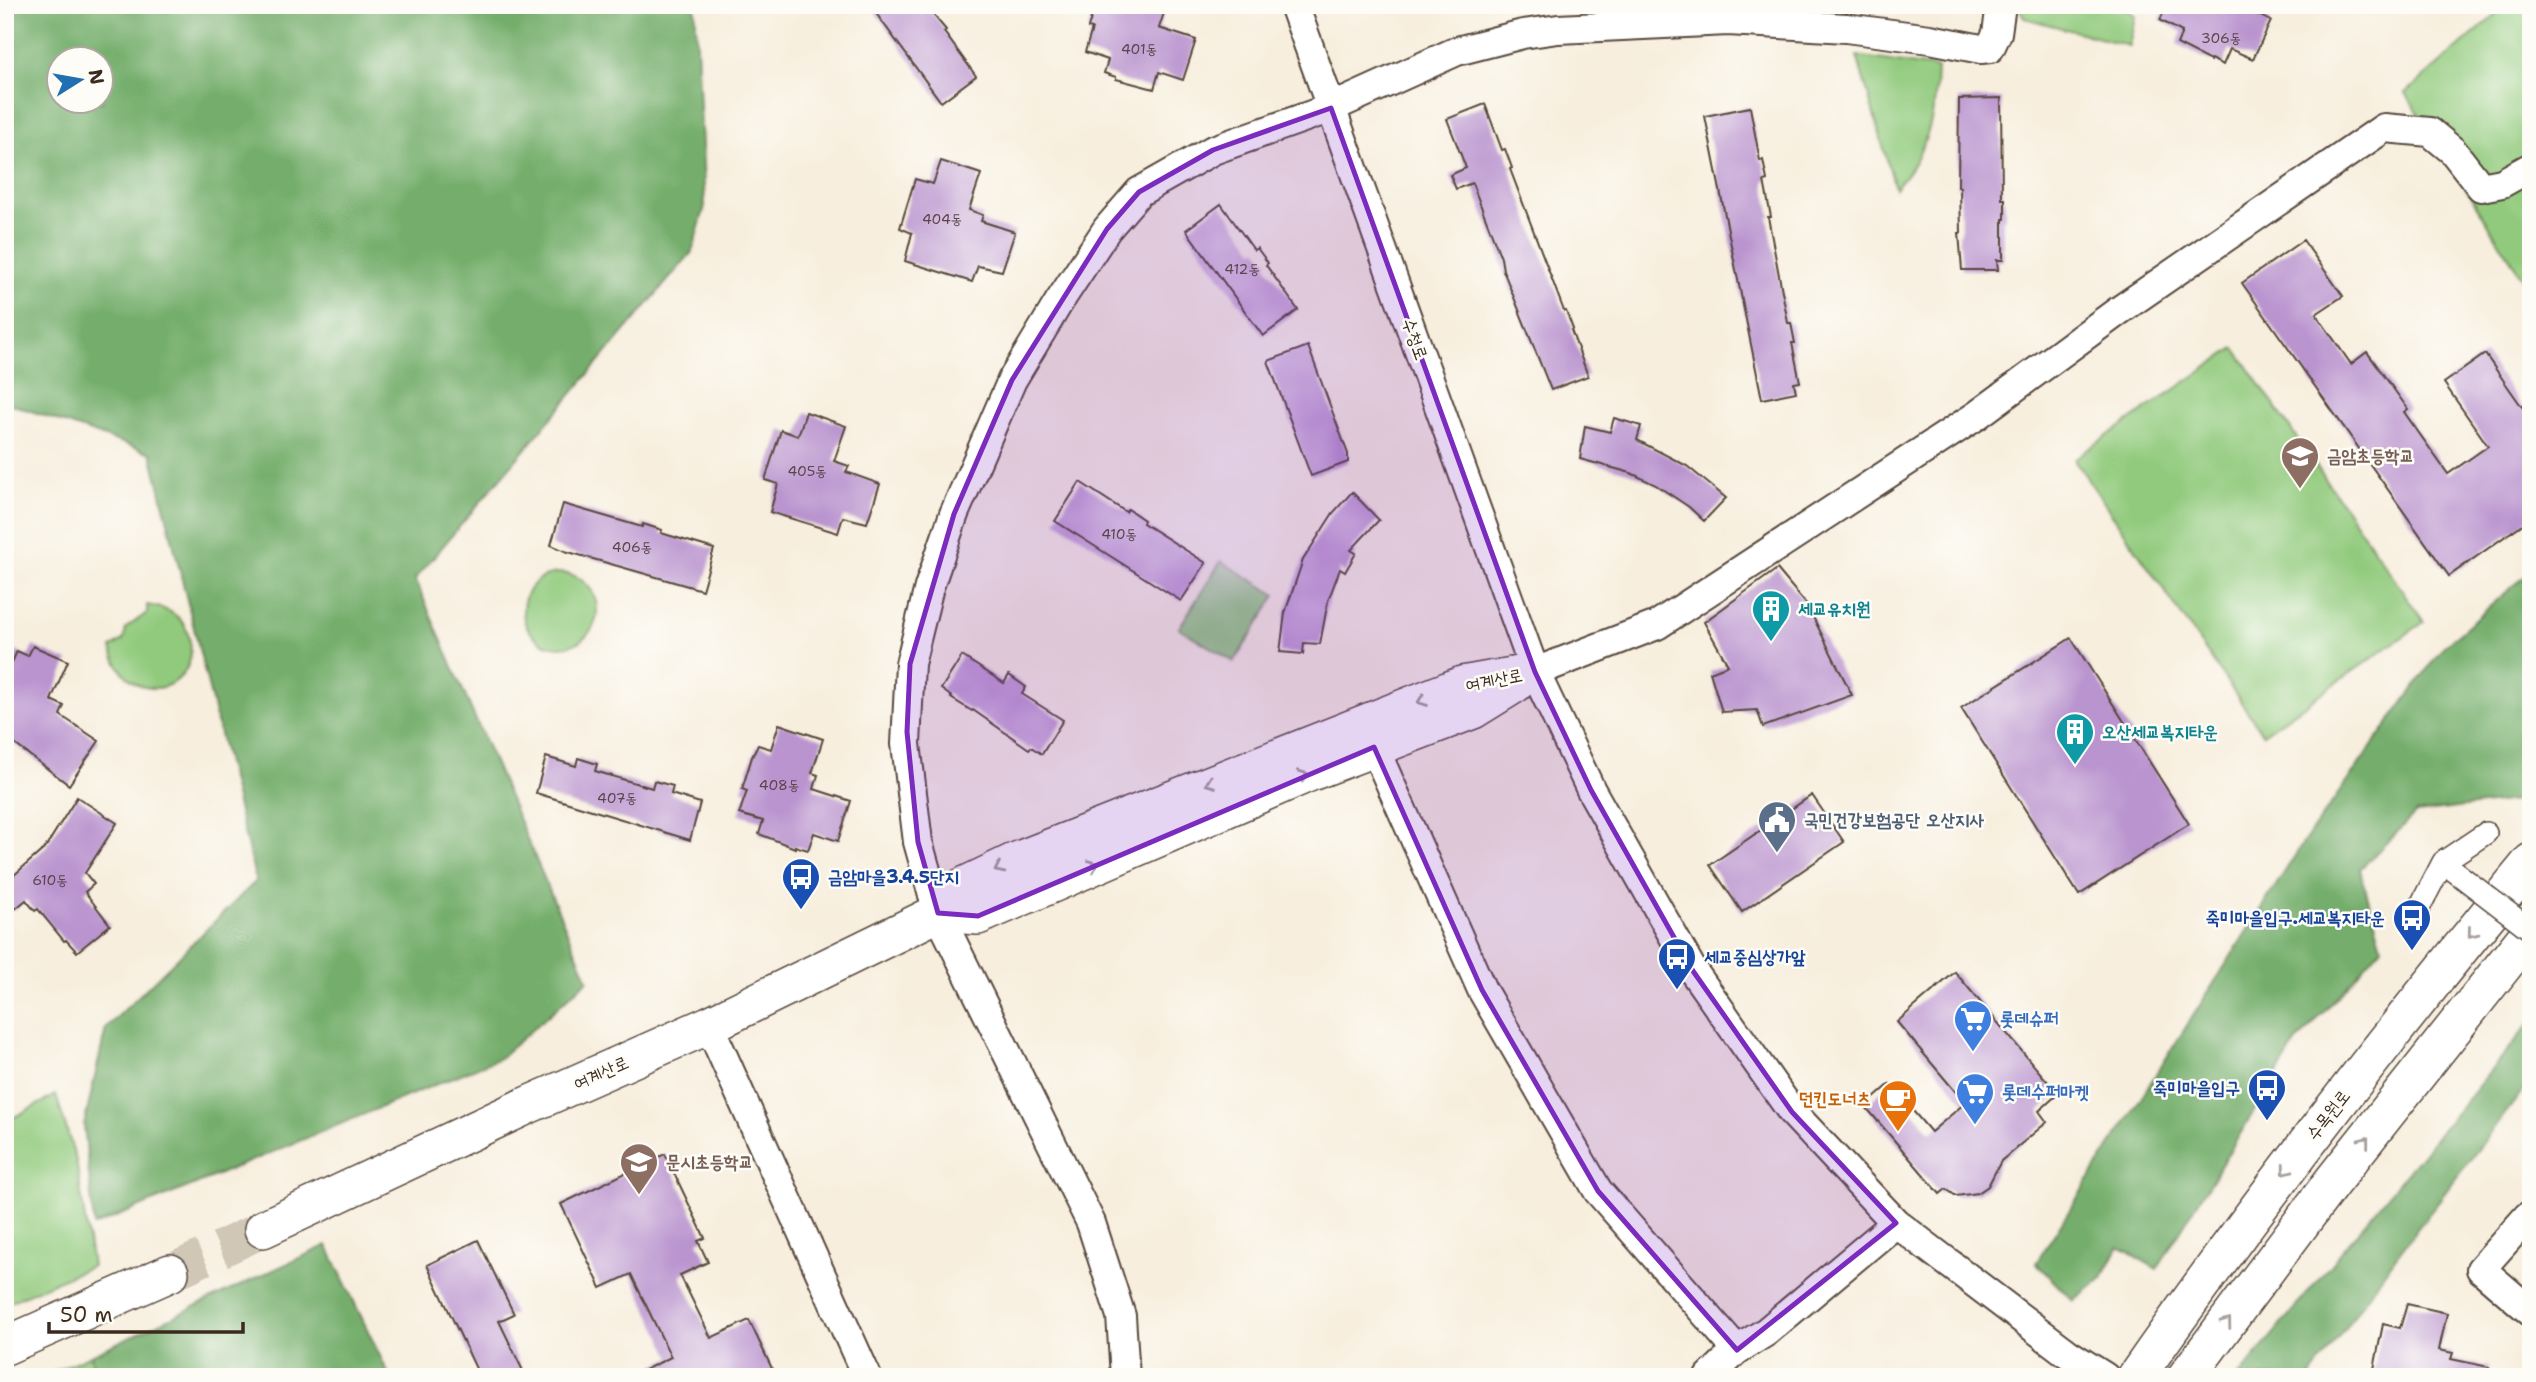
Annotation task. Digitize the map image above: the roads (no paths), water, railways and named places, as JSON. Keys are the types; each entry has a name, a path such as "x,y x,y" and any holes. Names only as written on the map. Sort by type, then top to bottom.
{"street":[{"name":"수청로","path":"1294,5 1535,672 1591,790 1693,971 1792,1112 1896,1223 2045,1336 2105,1377"},
{"path":"1125,1377 1121,1317 1091,1223 938,914 918,842 908,756 909,664 929,587 954,514 1013,380 1059,302 1107,229 1139,192 1213,150 1331,108 1457,51 1522,34 1555,17 1728,21 1846,28 1982,49 1990,48 1997,33 2001,5"},
{"path":"1535,672 1657,625 1976,416 2117,312 2384,128 2430,132 2453,151 2481,187 2502,183 2531,167"},
{"name":"여계산로","path":"938,914 978,916 1311,772 1472,710 1535,672"},
{"name":"여계산로","path":"263,1229 528,1105 709,1025 938,914 964,886 1014,862 1462,685 1535,672"},
{"path":"1374,747 1482,990 1598,1191 1737,1350"},
{"path":"2416,914 2448,866 2486,833"},
{"name":"수목원로","path":"2136,1377 2287,1168 2448,962 2531,862"},
{"path":"2186,1377 2332,1182 2531,931 2448,866"},
{"path":"709,1025 867,1377"},
{"path":"2531,1220 2527,1217 2482,1269 2531,1312"},
{"path":"1709,1377 1737,1350 1766,1332 1896,1223"},
{"path":"5,1346 170,1273"}],"tunnel":[{"path":"170,1273 263,1229"}],"place":[{"name":"금암초등학교","path":"2300,490"},
{"name":"세교유치원","path":"1771,643"},
{"name":"오산세교복지타운","path":"2075,766"},
{"name":"국민건강보험공단 오산지사","path":"1777,854"},
{"name":"금암마을3.4.5단지","path":"801,911"},
{"name":"죽미마을입구.세교복지타운","path":"2412,952"},
{"name":"세교중심상가앞","path":"1677,991"},
{"name":"롯데슈퍼","path":"1973,1053"},
{"name":"죽미마을입구","path":"2267,1122"},
{"name":"롯데수퍼마켓","path":"1975,1126"},
{"name":"던킨도너츠","path":"1898,1133"},
{"name":"문시초등학교","path":"639,1196"}]}
